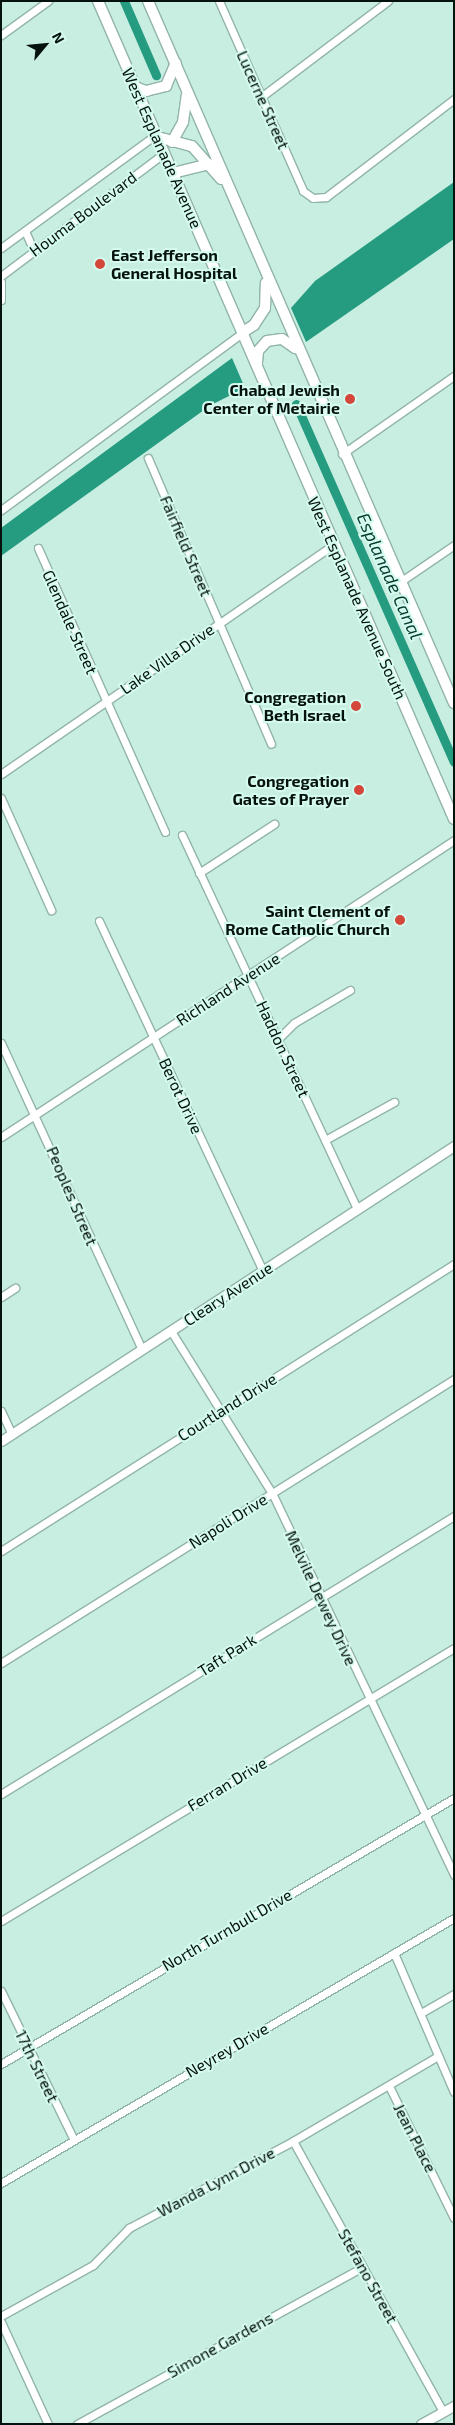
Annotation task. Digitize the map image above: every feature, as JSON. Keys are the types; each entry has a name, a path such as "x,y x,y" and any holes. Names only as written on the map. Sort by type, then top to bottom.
{"main road":[{"name":"West Esplanade Avenue","path":"98,1 154,136 173,173 262,377"},
{"path":"148,1 342,454 454,703"},
{"path":"135,87 146,90 166,86 176,63"},
{"path":"164,153 183,122 187,90"},
{"path":"154,136 174,138 192,146 229,189"},
{"path":"173,173 209,164"},
{"path":"243,332 254,325 265,308 266,274"},
{"path":"256,366 258,351 267,341 288,341 298,353"},
{"name":"West Esplanade Avenue South","path":"262,377 333,545 454,818"}],"street":[{"path":"1,35 48,1"},
{"name":"Lucerne Street","path":"219,1 309,196 326,197 454,99"},
{"path":"262,97 388,1"},
{"name":"Houma Boulevard","path":"1,248 154,136"},
{"name":"Houma Boulevard","path":"1,276 164,153"},
{"path":"25,231 34,251"},
{"path":"1,282 1,300"},
{"path":"1,510 243,332"},
{"path":"342,454 454,376"},
{"name":"Fairfield Street","path":"148,458 271,744"},
{"name":"Lake Villa Drive","path":"1,774 333,545"},
{"path":"400,582 454,545"},
{"name":"Glendale Street","path":"38,548 105,703 164,832"},
{"path":"1,798 51,910"},
{"path":"200,873 274,824"},
{"name":"Haddon Street","path":"182,835 250,975 357,1209"},
{"name":"Richland Avenue","path":"1,1137 454,840"},
{"name":"Berot Drive","path":"100,921 263,1271"},
{"path":"279,1038 294,1023 350,990"},
{"name":"Peoples Street","path":"1,1043 36,1115 142,1349"},
{"path":"325,1140 394,1102"},
{"name":"Cleary Avenue","path":"1,1441 454,1146"},
{"name":"Courtland Drive","path":"1,1551 454,1264"},
{"path":"1,1297 15,1288"},
{"name":"Melvile Dewey Drive","path":"170,1331 272,1493 320,1598 454,1875"},
{"name":"Napoli Drive","path":"1,1663 454,1379"},
{"path":"1,1411 12,1434"},
{"name":"Taft Park","path":"1,1794 454,1516"},
{"name":"Ferran Drive","path":"1,1921 454,1648"},
{"name":"North Turnbull Drive","path":"1,2064 454,1798"},
{"name":"Neyrey Drive","path":"1,2183 454,1918"},
{"path":"394,1953 454,2092"},
{"name":"17th Street","path":"1,1990 28,2049 74,2140"},
{"path":"421,2013 454,1994"},
{"name":"Wanda Lynn Drive","path":"1,2316 93,2265 128,2228 293,2141 438,2056"},
{"name":"Jean Place","path":"389,2086 454,2218"},
{"name":"Stefano Street","path":"293,2141 443,2412"},
{"name":"Simone Gardens","path":"77,2424 363,2266"},
{"path":"1,2322 48,2424"},
{"path":"421,2424 454,2406"}],"shaded area":[{"path":"454,182 454,239 306,342 291,308 315,281"},
{"path":"232,358 245,388 211,405 1,556 1,528"}],"waterway":[{"name":"Esplanade Canal","path":"124,1 156,75"},
{"name":"Esplanade Canal","path":"296,404 454,762"}],"place":[{"name":"East Jefferson General Hospital","path":"100,264"},
{"name":"Chabad Jewish Center of Metairie","path":"350,399"},
{"name":"Congregation Beth Israel","path":"356,706"},
{"name":"Congregation Gates of Prayer","path":"359,790"},
{"name":"Saint Clement of Rome Catholic Church","path":"400,920"}]}
